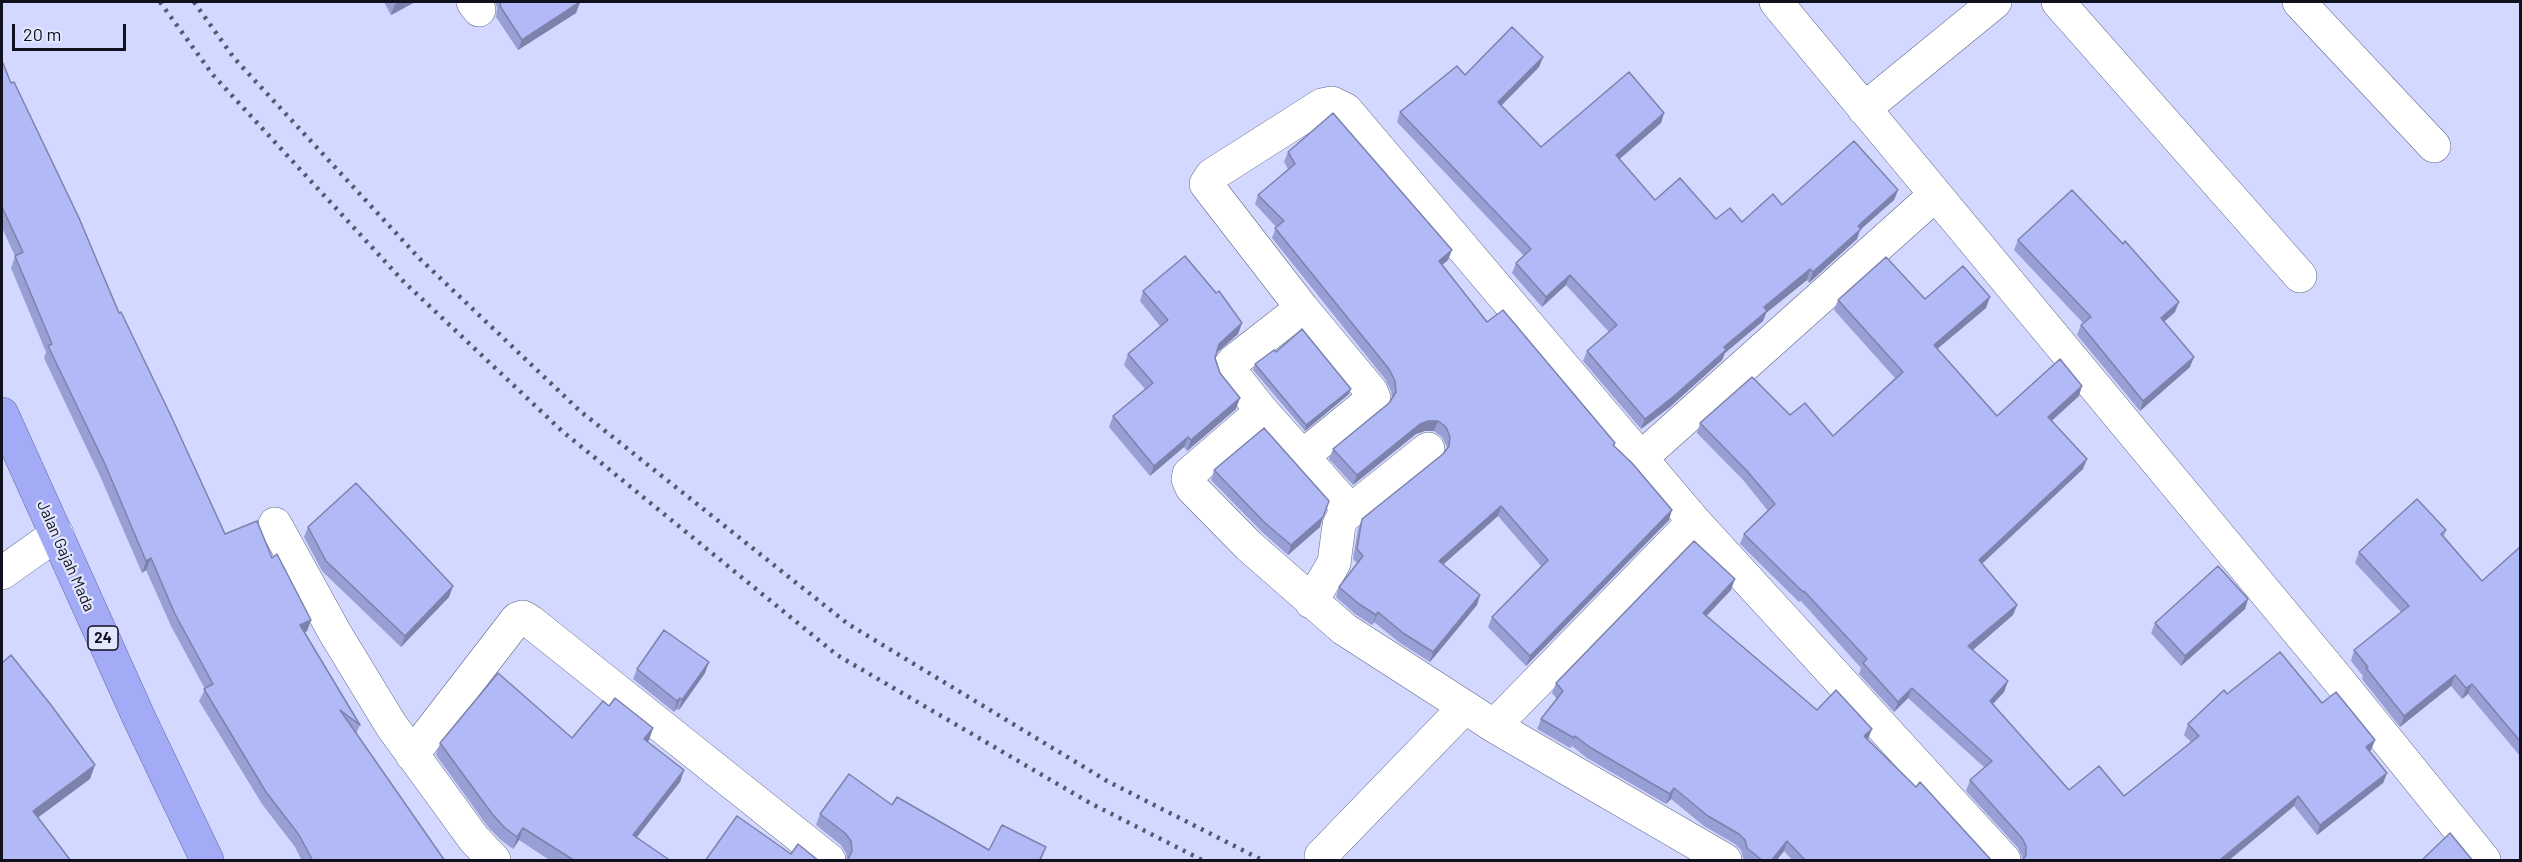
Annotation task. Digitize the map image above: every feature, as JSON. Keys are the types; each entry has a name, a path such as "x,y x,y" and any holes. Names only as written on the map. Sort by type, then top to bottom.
{"highway":[{"name":"Jalan Gajah Mada","path":"2,414 140,720 207,861"}],"street":[{"path":"1776,2 2318,656 2484,861"},
{"path":"1864,109 1995,2"},
{"path":"2058,2 2300,276"},
{"path":"2299,2 2434,146"},
{"path":"1303,456 1374,398 1371,391 1302,308 1206,184 1212,175 1322,105 1332,103 1346,110 1353,117 1694,521 2004,861"},
{"path":"1641,457 1935,195"},
{"path":"1302,308 1234,361 1230,366 1231,372 1262,411 1351,511"},
{"path":"1262,411 1195,467 1188,479 1192,488 1249,546 1344,629 1494,726 1725,861"},
{"path":"1311,602 1334,563 1340,525 1351,511 1428,449"},
{"path":"1494,726 1694,521"},
{"path":"275,524 335,633 391,725 474,839 494,861"},
{"path":"2,573 57,534"},
{"path":"412,755 517,619 523,617 829,861"},
{"path":"1321,856 1465,707"}],"building":[{"path":"501,2 580,2 522,40 500,6"},
{"path":"1512,27 1543,57 1498,102 1541,147 1629,72 1664,113 1616,155 1655,200 1680,178 1716,219 1730,208 1742,222 1773,194 1782,205 1854,141 1898,190 1858,226 1861,229 1813,272 1810,269 1764,307 1767,311 1724,347 1726,350 1645,419 1587,351 1617,325 1570,275 1546,297 1516,263 1531,249 1400,112 1457,66 1465,75"},
{"path":"2,61 79,218 119,313 121,312 171,416 225,534 257,521 272,558 277,554 311,620 300,625 360,725 340,710 445,861 313,861 299,835 266,792 204,689 213,684 175,614 151,558 146,561 105,464 48,346 52,344 15,256 23,252 2,207"},
{"path":"1333,113 1452,250 1439,261 1487,322 1503,310 1615,443 1613,445 1632,463 1672,510 1530,656 1492,617 1548,560 1501,506 1439,561 1480,595 1433,652 1403,633 1378,612 1376,615 1359,604 1339,587 1363,556 1357,549 1362,519 1443,454 1449,446 1450,437 1446,427 1438,421 1420,424 1357,475 1333,449 1389,403 1396,392 1395,381 1389,369 1275,228 1284,221 1258,195 1295,164 1288,152"},
{"path":"2072,190 2123,244 2125,241 2179,302 2161,318 2194,357 2143,401 2081,325 2091,317 2018,240"},
{"path":"1185,256 1216,293 1219,291 1242,323 1219,344 1215,358 1220,373 1240,398 1191,440 1188,437 1154,466 1113,416 1153,383 1128,354 1168,320 1143,291"},
{"path":"1886,257 1925,299 1963,266 1990,297 1934,345 1997,416 2060,359 2082,386 2048,417 2087,459 1979,560 2017,605 1968,646 2008,681 1990,701 2069,790 2099,766 2124,796 2199,736 2188,724 2224,690 2227,694 2280,652 2322,703 2336,692 2375,740 2366,747 2387,773 2320,825 2298,796 2221,859 2222,861 2022,861 2026,855 2026,846 2022,838 1970,780 1992,761 1912,688 1898,702 1863,663 1867,659 1804,591 1744,534 1775,504 1747,471 1700,423 1752,377 1790,415 1805,403 1833,436 1903,372 1838,300"},
{"path":"1302,329 1351,389 1306,425 1255,364 1274,350 1276,352"},
{"path":"1264,428 1329,501 1323,517 1291,545 1265,523 1214,470"},
{"path":"356,483 453,586 405,636 326,561 308,527"},
{"path":"2417,499 2446,530 2441,534 2482,581 2520,547 2520,741 2472,684 2466,688 2455,675 2404,716 2354,650 2409,606 2359,552"},
{"path":"1694,541 1735,579 1703,613 1817,710 1836,690 1872,729 1864,736 1916,787 1920,782 1992,861 1806,861 1787,841 1771,861 1763,861 1747,848 1745,840 1739,834 1708,816 1674,788 1670,794 1591,748 1575,736 1574,738 1541,719 1563,691 1556,683"},
{"path":"2218,566 2248,599 2185,656 2155,623"},
{"path":"664,630 709,662 682,700 680,698 677,701 637,669"},
{"path":"11,655 95,765 33,811 71,861 2,861 2,663"},
{"path":"498,673 572,738 603,701 609,706 615,698 653,728 644,739 684,770 633,835 671,861 575,861 523,828 517,837 493,815 440,743"},
{"path":"849,774 892,805 897,797 989,850 1002,825 1046,847 1039,861 847,861 852,851 851,841 845,833 820,814"},
{"path":"737,816 791,854 798,844 819,861 705,861"},
{"path":"2450,833 2473,861 2421,861"}],"railway":[{"path":"160,2 213,75 404,282 562,431 837,655 1090,803 1202,860"},
{"path":"194,2 234,58 419,258 580,411 848,624 1107,781 1262,860"}]}
